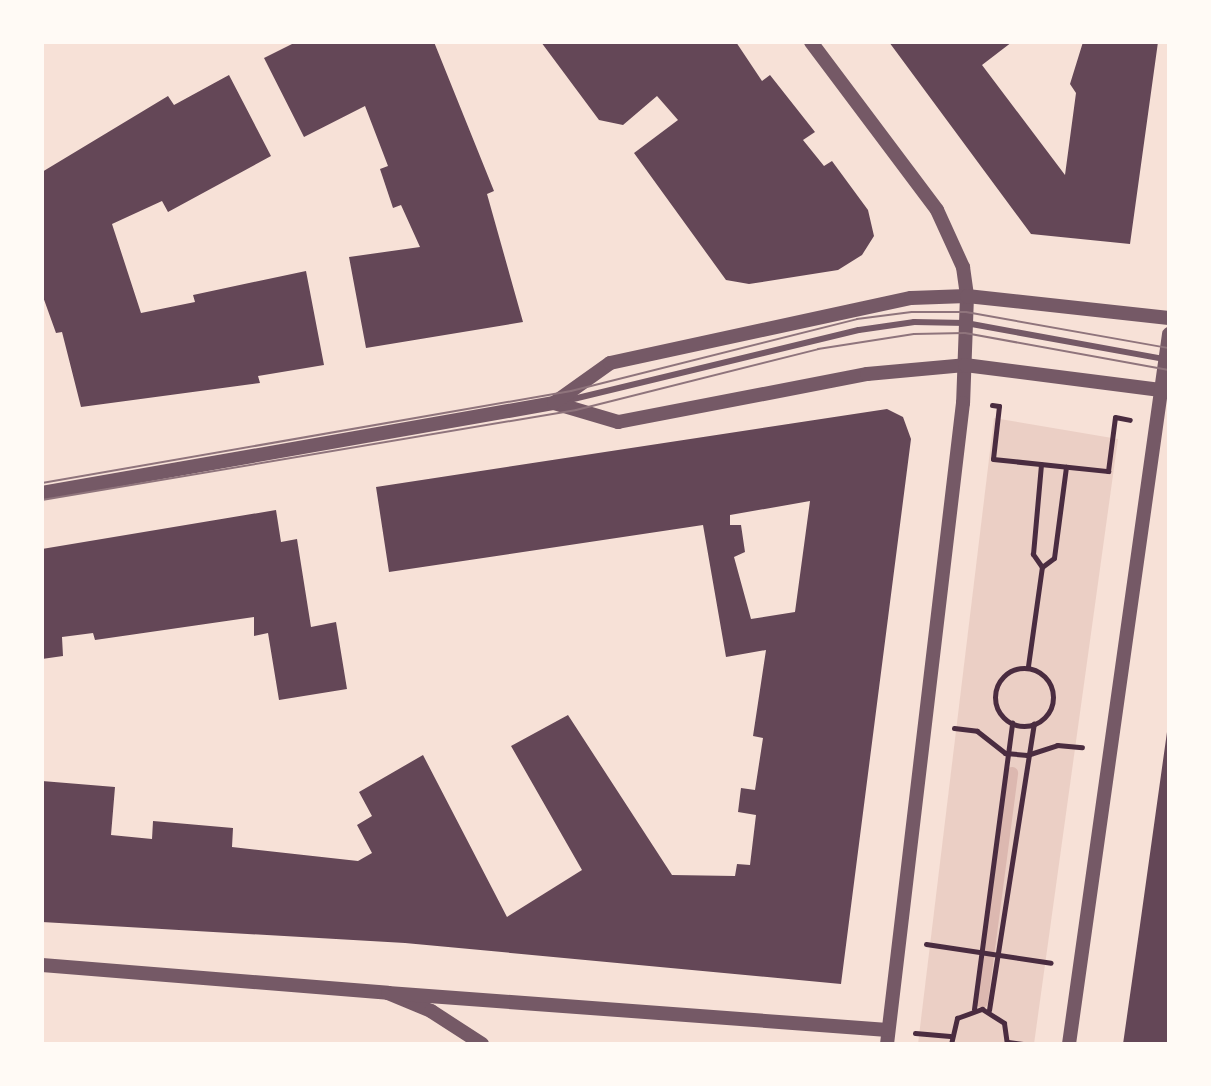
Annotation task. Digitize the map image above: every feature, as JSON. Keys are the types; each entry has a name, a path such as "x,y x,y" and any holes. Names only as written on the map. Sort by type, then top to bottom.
{"street":[{"path":"42,965 888,1037 963,403 967,296 963,267 937,210 811,42"},
{"path":"42,493 554,403 610,363 911,298 967,296 1169,318"},
{"path":"1069,1044 1108,750 1156,424 1165,391 1169,334"},
{"path":"554,403 618,422 867,374 965,365 1165,391"},
{"path":"388,993 431,1011 482,1044"}],"lane":[{"path":"554,403 859,330 966,323 1167,359"}],"path":[{"path":"963,403 999,406 993,459 1066,467 1108,471 1115,417 1156,424"},
{"path":"1028,666 1042,567 1033,554 1041,464"},
{"path":"1042,567 1054,558 1066,467"},
{"path":"1028,666 1046,678 1053,695 1049,713 1034,724 1012,723 999,711 996,692 1004,676 1028,666"},
{"path":"974,1009 1005,753 1012,723"},
{"path":"989,1010 1034,724"},
{"path":"925,725 977,731 1005,753 1027,755 1057,745 1108,750"},
{"path":"899,940 1079,967"},
{"path":"951,1044 957,1018 974,1009 989,1010 1004,1023 1007,1043 1023,1044"}],"shaded area":[{"path":"994,418 1118,439 1034,1044 918,1044"}],"building":[{"path":"296,42 434,42 494,191 487,194 523,322 366,348 349,257 420,247 401,205 393,208 380,169 388,166 365,106 304,137 264,58"},
{"path":"541,42 736,42 762,81 770,75 815,132 803,140 824,166 832,161 868,210 874,236 862,255 838,270 749,284 726,280 634,153 678,120 657,96 623,125 599,120"},
{"path":"889,42 1012,42 982,65 1065,175 1076,93 1070,84 1083,42 1158,42 1130,244 1031,234"},
{"path":"229,75 271,156 168,212 162,201 112,224 141,313 195,302 193,295 306,271 324,365 258,376 260,383 81,407 62,332 56,333 42,294 42,172 168,96 174,105"},
{"path":"887,409 903,417 911,439 841,984 405,943 42,922 42,781 115,787 111,835 152,839 153,821 233,828 232,847 358,861 372,853 357,825 372,816 359,792 423,755 507,917 582,870 511,746 568,715 672,875 735,876 737,864 750,865 756,815 738,812 741,788 755,790 763,738 753,736 766,650 726,657 703,525 389,572 376,487","holes":["810,501 795,612 751,619 734,557 745,552 741,525 730,525 730,515"]},
{"path":"276,510 281,542 297,539 311,627 336,622 347,689 279,700 268,633 254,636 254,617 95,640 93,633 62,637 63,656 42,659 42,549"},
{"path":"1167,732 1169,1044 1123,1044 1140,925"}],"waterway":[{"path":"982,1002 1012,773"}],"tram line":[{"path":"42,483 571,391 857,319 912,312 966,312 1169,348"},
{"path":"42,500 576,410 818,349 914,334 965,333 1169,370"}]}
